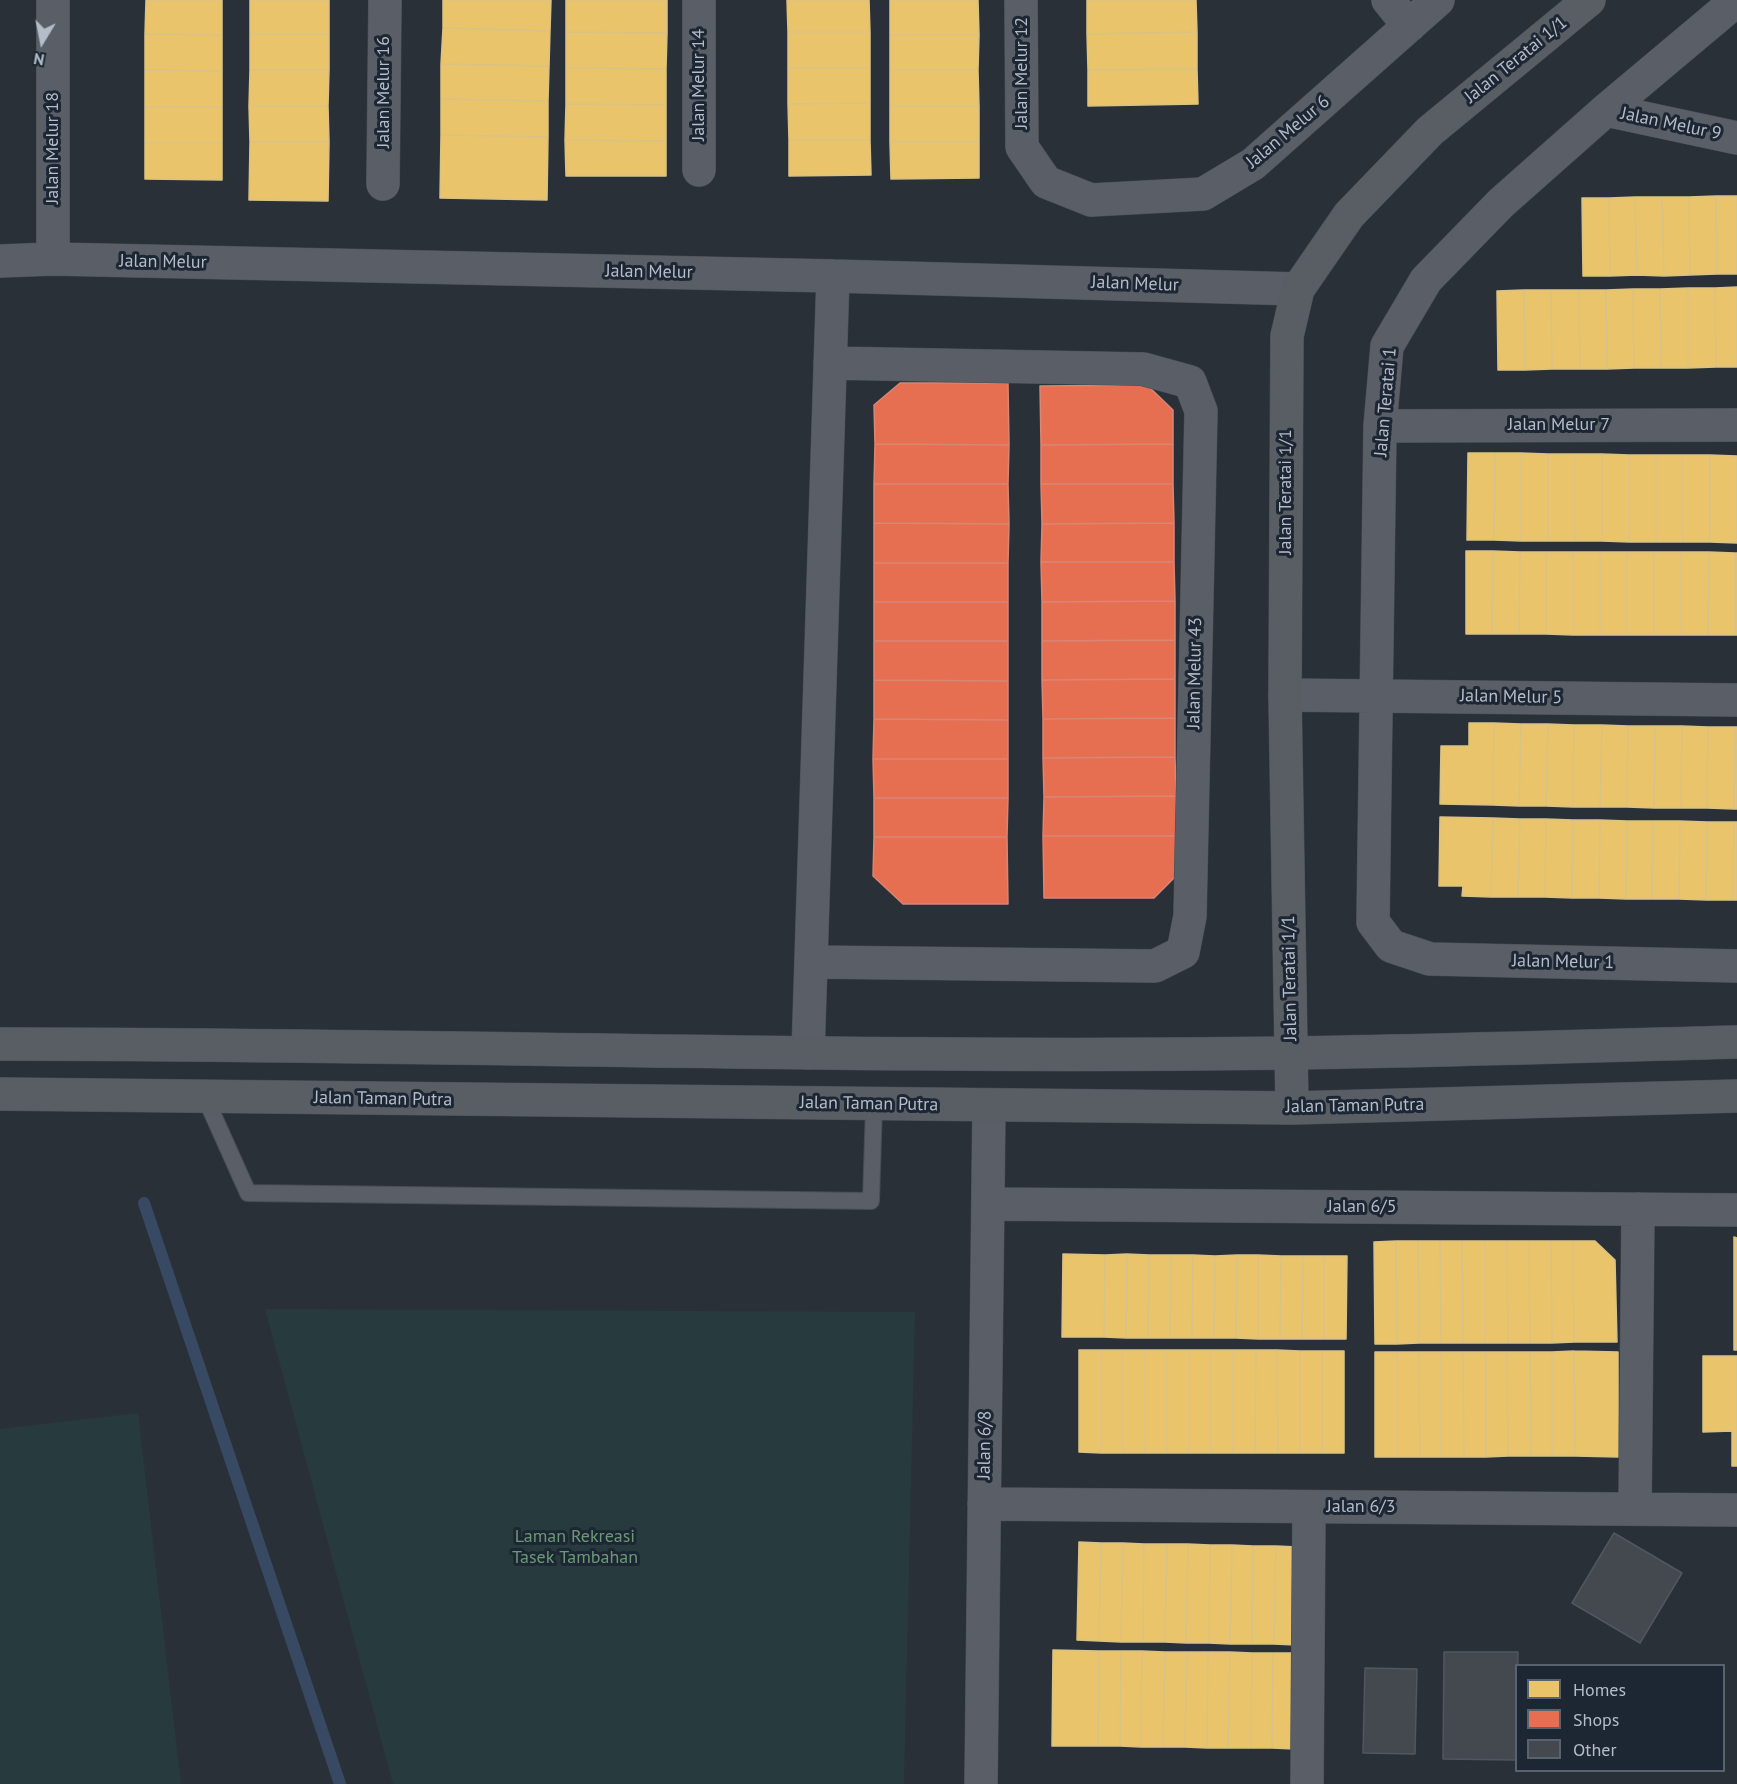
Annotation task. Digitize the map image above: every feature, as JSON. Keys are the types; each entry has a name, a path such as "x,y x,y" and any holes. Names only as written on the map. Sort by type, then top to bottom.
{"street":[{"name":"Jalan Melur 18","path":"53,0 53,260"},
{"name":"Jalan Melur 16","path":"383,184 385,0"},
{"name":"Jalan Melur 14","path":"699,0 699,170"},
{"name":"Jalan Melur 12","path":"1022,0 1022,147"},
{"path":"1388,0 1408,26"},
{"name":"Jalan Melur 6","path":"1022,147 1046,182 1091,200 1203,194 1254,164 1438,0"},
{"name":"Jalan Teratai 1/1","path":"1292,1108 1285,695 1287,336 1298,289 1349,215 1430,130 1589,0"},
{"name":"Jalan Teratai 1","path":"1391,946 1373,922 1380,426 1387,346 1426,280 1501,203 1606,110 1737,0"},
{"name":"Jalan Melur 9","path":"1606,110 1737,138"},
{"name":"Jalan Melur","path":"0,261 53,260 833,276 1298,289"},
{"path":"808,1053 833,276"},
{"name":"Jalan Melur 43","path":"811,962 1155,966 1183,952 1190,916 1201,411 1190,382 1143,369 830,363"},
{"name":"Jalan Melur 7","path":"1380,426 1737,425"},
{"name":"Jalan Melur 5","path":"1285,695 1737,700"},
{"name":"Jalan Melur 1","path":"1391,946 1430,959 1737,966"},
{"path":"0,1044 206,1044 808,1053 1291,1053 1737,1042"},
{"path":"205,1097 206,1044"},
{"name":"Jalan Taman Putra","path":"0,1094 1292,1108 1737,1096"},
{"name":"Jalan 6/8","path":"981,1784 988,1105"},
{"name":"Jalan 6/5","path":"988,1204 1737,1210"},
{"path":"1635,1509 1638,1209"},
{"name":"Jalan 6/3","path":"984,1504 1737,1509"},
{"path":"1307,1784 1309,1507"}],"lane":[{"path":"205,1097 248,1193 871,1201 874,1105"}],"green space":[{"name":"Laman Rekreasi Tasek Tambahan","path":"265,1309 915,1312 904,1784 393,1784"},
{"path":"138,1413 181,1784 0,1784 0,1429"}],"building: Homes":[{"path":"146,0 222,0 222,35 145,34"},
{"path":"250,0 329,0 329,34 250,34"},
{"path":"443,0 551,0 550,31 443,28"},
{"path":"566,0 667,0 667,33 566,32"},
{"path":"787,0 869,0 870,32 788,32"},
{"path":"890,0 978,0 979,35 890,35"},
{"path":"1087,0 1196,0 1197,32 1087,34"},
{"path":"443,28 550,31 549,66 441,64"},
{"path":"566,32 667,33 666,69 566,68"},
{"path":"788,32 870,32 870,68 788,68"},
{"path":"1197,32 1197,69 1088,70 1087,34"},
{"path":"145,34 222,35 222,71 145,70"},
{"path":"250,34 329,34 329,70 250,70"},
{"path":"890,35 979,35 978,70 890,70"},
{"path":"441,64 549,66 548,101 441,99"},
{"path":"566,68 666,69 666,105 566,104"},
{"path":"788,68 870,68 870,103 788,104"},
{"path":"1197,69 1198,104 1088,106 1088,70"},
{"path":"145,70 222,71 222,107 145,107"},
{"path":"250,70 329,70 328,106 249,106"},
{"path":"890,70 978,70 979,106 890,106"},
{"path":"441,99 548,101 548,137 441,135"},
{"path":"870,103 870,140 789,140 788,104"},
{"path":"566,104 666,105 666,141 565,140"},
{"path":"249,106 328,106 329,142 250,142"},
{"path":"890,106 979,106 979,142 890,142"},
{"path":"145,107 222,107 222,143 145,143"},
{"path":"441,135 548,137 547,200 440,198"},
{"path":"565,140 666,141 666,176 566,176"},
{"path":"789,140 870,140 871,175 789,176"},
{"path":"250,142 329,142 328,201 249,200"},
{"path":"890,142 979,142 979,178 891,179"},
{"path":"145,143 222,143 222,180 145,179"},
{"path":"1716,196 1717,274 1690,275 1689,197"},
{"path":"1716,196 1737,196 1737,274 1717,274"},
{"path":"1635,197 1637,275 1610,276 1609,198"},
{"path":"1635,197 1662,197 1664,276 1637,275"},
{"path":"1662,197 1689,197 1690,275 1664,276"},
{"path":"1582,198 1609,198 1610,276 1583,276"},
{"path":"1737,287 1737,367 1716,367 1715,288"},
{"path":"1688,288 1715,288 1716,367 1688,368"},
{"path":"1688,288 1688,368 1661,368 1660,289"},
{"path":"1633,289 1660,289 1661,368 1634,368"},
{"path":"1633,289 1634,368 1607,369 1606,290"},
{"path":"1524,290 1551,290 1552,369 1525,370"},
{"path":"1524,290 1525,370 1498,370 1497,291"},
{"path":"1551,290 1579,290 1580,369 1552,369"},
{"path":"1579,290 1606,290 1607,369 1580,369"},
{"path":"1468,453 1495,453 1494,540 1467,540"},
{"path":"1495,453 1521,453 1521,541 1494,540"},
{"path":"1521,453 1548,454 1548,541 1521,541"},
{"path":"1548,454 1575,454 1575,541 1548,541"},
{"path":"1575,454 1602,454 1602,541 1575,541"},
{"path":"1602,454 1629,455 1629,542 1602,541"},
{"path":"1629,455 1656,455 1656,542 1629,542"},
{"path":"1656,455 1683,455 1683,542 1656,542"},
{"path":"1683,455 1710,455 1710,542 1683,542"},
{"path":"1710,455 1737,456 1737,543 1710,542"},
{"path":"1466,551 1493,551 1492,634 1466,634"},
{"path":"1493,551 1520,552 1519,634 1492,634"},
{"path":"1520,552 1546,552 1546,634 1519,634"},
{"path":"1546,552 1573,552 1573,635 1546,634"},
{"path":"1573,552 1600,552 1600,635 1573,635"},
{"path":"1600,552 1627,552 1627,635 1600,635"},
{"path":"1627,552 1654,552 1654,635 1627,635"},
{"path":"1654,552 1681,552 1681,635 1654,635"},
{"path":"1681,552 1709,552 1708,635 1681,635"},
{"path":"1709,552 1735,553 1735,635 1708,635"},
{"path":"1735,553 1737,553 1737,635 1735,635"},
{"path":"1469,723 1494,723 1493,805 1440,804 1441,746 1469,746"},
{"path":"1494,723 1521,724 1519,806 1493,805"},
{"path":"1521,724 1548,724 1546,806 1519,806"},
{"path":"1548,724 1574,725 1573,807 1546,806"},
{"path":"1574,725 1602,725 1600,807 1573,807"},
{"path":"1602,725 1628,726 1627,807 1600,807"},
{"path":"1628,726 1655,726 1654,808 1627,807"},
{"path":"1655,726 1682,726 1681,808 1654,808"},
{"path":"1682,726 1708,727 1707,808 1681,808"},
{"path":"1708,727 1735,727 1734,809 1707,808"},
{"path":"1735,727 1737,727 1737,809 1734,809"},
{"path":"1440,817 1493,818 1491,897 1462,896 1463,886 1439,886"},
{"path":"1493,818 1520,819 1518,897 1491,897"},
{"path":"1520,819 1546,819 1545,897 1518,897"},
{"path":"1546,819 1573,820 1572,898 1545,897"},
{"path":"1573,820 1600,820 1599,898 1572,898"},
{"path":"1600,820 1627,821 1626,899 1599,898"},
{"path":"1627,821 1653,821 1652,899 1626,899"},
{"path":"1653,821 1680,821 1679,899 1652,899"},
{"path":"1680,821 1707,822 1706,900 1679,899"},
{"path":"1707,822 1734,822 1733,900 1706,900"},
{"path":"1734,822 1737,822 1737,900 1733,900"},
{"path":"1734,1237 1737,1238 1737,1350 1734,1350"},
{"path":"1396,1241 1397,1344 1375,1344 1374,1242"},
{"path":"1396,1241 1418,1241 1419,1343 1397,1344"},
{"path":"1418,1241 1440,1241 1441,1343 1419,1343"},
{"path":"1440,1241 1462,1241 1463,1343 1441,1343"},
{"path":"1462,1241 1485,1241 1485,1343 1463,1343"},
{"path":"1485,1241 1507,1241 1508,1343 1485,1343"},
{"path":"1507,1241 1529,1241 1530,1343 1508,1343"},
{"path":"1529,1241 1551,1241 1552,1343 1530,1343"},
{"path":"1551,1241 1573,1241 1574,1342 1552,1343"},
{"path":"1573,1241 1595,1241 1615,1260 1617,1342 1574,1342"},
{"path":"1063,1254 1105,1255 1104,1337 1062,1337"},
{"path":"1127,1254 1149,1255 1148,1338 1126,1338"},
{"path":"1127,1254 1126,1338 1104,1337 1105,1255"},
{"path":"1149,1255 1171,1255 1170,1338 1148,1338"},
{"path":"1171,1255 1193,1255 1192,1338 1170,1338"},
{"path":"1193,1255 1215,1256 1214,1338 1192,1338"},
{"path":"1237,1255 1258,1255 1258,1339 1236,1338"},
{"path":"1237,1255 1236,1338 1214,1338 1215,1256"},
{"path":"1258,1255 1281,1256 1280,1339 1258,1339"},
{"path":"1281,1256 1303,1256 1302,1339 1280,1339"},
{"path":"1303,1256 1324,1256 1324,1339 1302,1339"},
{"path":"1324,1256 1347,1256 1346,1339 1324,1339"},
{"path":"1079,1350 1101,1350 1101,1453 1079,1452"},
{"path":"1101,1350 1123,1350 1123,1453 1101,1453"},
{"path":"1123,1350 1145,1350 1145,1453 1123,1453"},
{"path":"1145,1350 1167,1350 1167,1453 1145,1453"},
{"path":"1167,1350 1189,1350 1189,1453 1167,1453"},
{"path":"1189,1350 1211,1350 1211,1453 1189,1453"},
{"path":"1211,1350 1233,1350 1233,1453 1211,1453"},
{"path":"1233,1350 1256,1350 1255,1453 1233,1453"},
{"path":"1256,1350 1277,1350 1278,1453 1255,1453"},
{"path":"1277,1350 1300,1351 1300,1453 1278,1453"},
{"path":"1300,1351 1322,1351 1322,1453 1300,1453"},
{"path":"1322,1351 1344,1351 1344,1453 1322,1453"},
{"path":"1574,1351 1618,1352 1618,1457 1575,1456"},
{"path":"1574,1351 1575,1456 1552,1456 1552,1352"},
{"path":"1375,1352 1397,1352 1397,1457 1375,1457"},
{"path":"1397,1352 1419,1352 1420,1457 1397,1457"},
{"path":"1419,1352 1441,1352 1441,1457 1420,1457"},
{"path":"1441,1352 1463,1352 1464,1457 1441,1457"},
{"path":"1463,1352 1486,1352 1486,1457 1464,1457"},
{"path":"1486,1352 1507,1352 1508,1456 1486,1457"},
{"path":"1507,1352 1530,1352 1531,1456 1508,1456"},
{"path":"1530,1352 1552,1352 1552,1456 1531,1456"},
{"path":"1703,1356 1737,1356 1737,1466 1732,1466 1732,1431 1703,1432"},
{"path":"1079,1542 1101,1543 1099,1641 1077,1640"},
{"path":"1101,1543 1123,1543 1121,1642 1099,1641"},
{"path":"1123,1543 1144,1544 1143,1642 1121,1642"},
{"path":"1144,1544 1167,1544 1165,1642 1143,1642"},
{"path":"1167,1544 1188,1544 1186,1643 1165,1642"},
{"path":"1188,1544 1210,1545 1209,1643 1186,1643"},
{"path":"1210,1545 1232,1545 1230,1644 1209,1643"},
{"path":"1232,1545 1253,1546 1252,1644 1230,1644"},
{"path":"1253,1546 1276,1546 1274,1644 1252,1644"},
{"path":"1276,1546 1298,1547 1296,1645 1274,1644"},
{"path":"1053,1650 1099,1651 1098,1746 1052,1746"},
{"path":"1099,1651 1121,1651 1120,1746 1098,1746"},
{"path":"1121,1651 1142,1651 1141,1747 1120,1746"},
{"path":"1142,1651 1165,1652 1163,1747 1141,1747"},
{"path":"1165,1652 1187,1652 1185,1747 1163,1747"},
{"path":"1187,1652 1208,1652 1207,1748 1185,1747"},
{"path":"1208,1652 1230,1652 1228,1748 1207,1748"},
{"path":"1230,1652 1252,1653 1251,1748 1228,1748"},
{"path":"1252,1653 1273,1653 1272,1748 1251,1748"},
{"path":"1273,1653 1295,1653 1294,1749 1272,1748"}],"building: Shops":[{"path":"900,383 1008,383 1009,445 875,444 874,405"},
{"path":"1147,385 1173,410 1173,444 1041,445 1040,386"},
{"path":"875,444 1009,445 1008,484 874,484"},
{"path":"1173,444 1173,484 1041,484 1041,445"},
{"path":"874,484 1008,484 1009,524 874,523"},
{"path":"1041,484 1173,484 1174,523 1042,524"},
{"path":"874,523 1009,524 1008,563 874,563"},
{"path":"1174,523 1174,562 1041,562 1042,524"},
{"path":"1041,562 1174,562 1175,601 1042,602"},
{"path":"874,563 1008,563 1008,602 874,602"},
{"path":"1175,601 1175,640 1042,641 1042,602"},
{"path":"874,602 1008,602 1008,641 874,641"},
{"path":"1175,640 1175,679 1042,680 1042,641"},
{"path":"874,641 1008,641 1008,681 874,680"},
{"path":"1175,679 1175,718 1043,719 1042,680"},
{"path":"874,680 1008,681 1008,720 874,719"},
{"path":"1175,718 1175,757 1043,758 1043,719"},
{"path":"874,719 1008,720 1008,759 873,759"},
{"path":"1175,757 1176,796 1044,797 1043,758"},
{"path":"873,759 1008,759 1008,798 874,798"},
{"path":"1176,796 1176,836 1043,836 1044,797"},
{"path":"874,798 1008,798 1007,837 874,837"},
{"path":"1043,836 1176,836 1176,876 1154,898 1044,898"},
{"path":"874,837 1007,837 1008,904 903,904 873,876"}],"building: Other":[{"path":"1614,1533 1682,1573 1640,1643 1572,1603"},
{"path":"1444,1652 1518,1652 1518,1664 1515,1664 1515,1760 1443,1759"},
{"path":"1365,1668 1417,1669 1415,1754 1363,1753"}],"waterway":[{"path":"144,1203 340,1784"}]}
